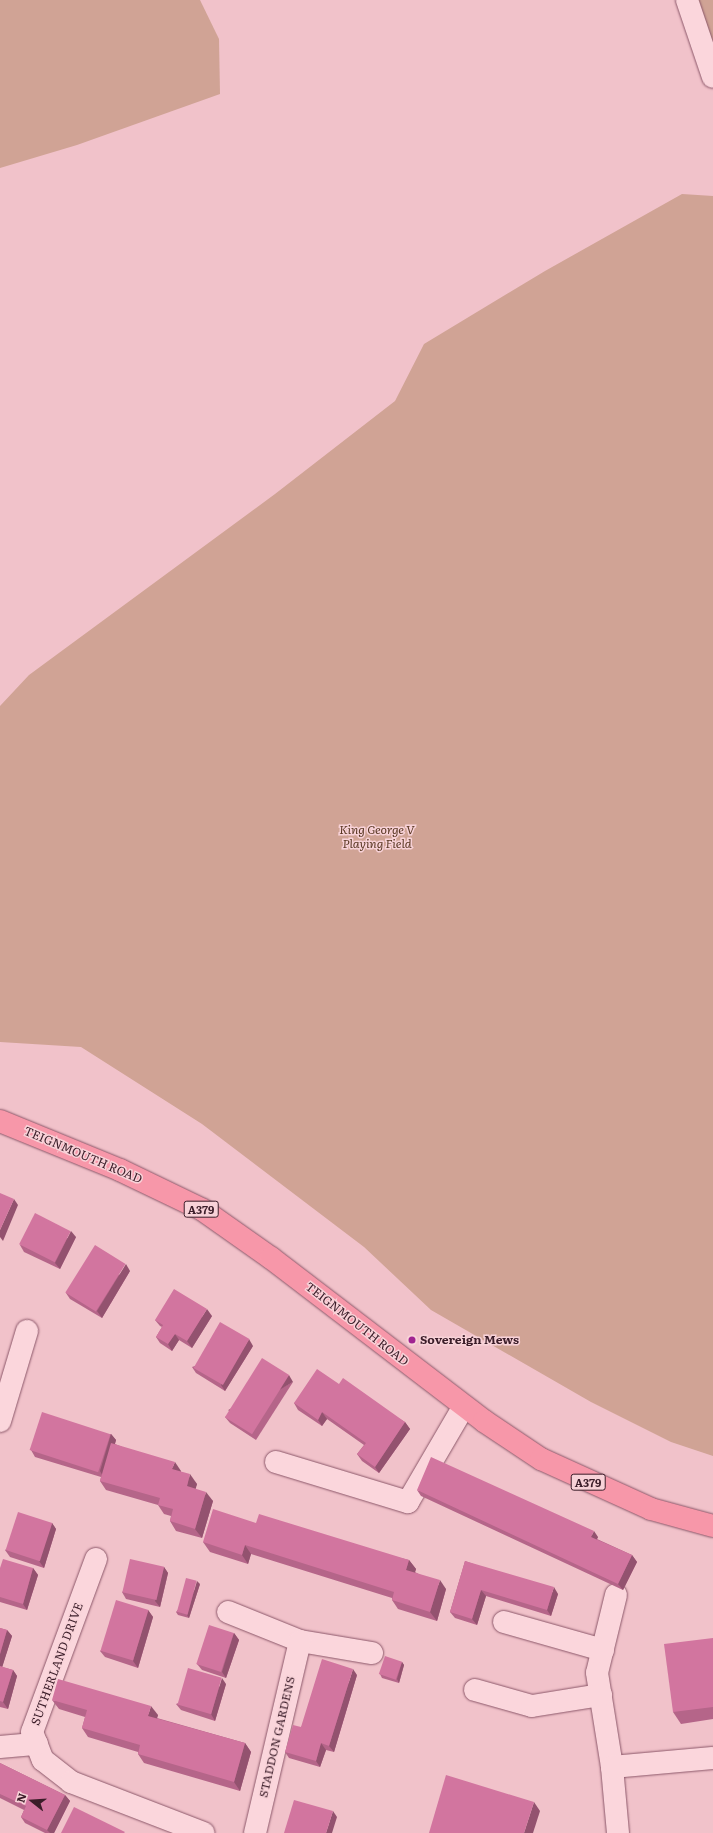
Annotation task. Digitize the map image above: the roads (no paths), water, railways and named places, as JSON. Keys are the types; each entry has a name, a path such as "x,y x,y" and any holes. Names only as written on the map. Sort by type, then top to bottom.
{"main road":[{"name":"TEIGNMOUTH ROAD","path":"0,1121 120,1170 203,1210 272,1258 464,1406 541,1459 601,1488 650,1509 713,1526"}],"street":[{"path":"687,0 713,77"},
{"path":"0,1421 27,1331"},
{"path":"276,1462 408,1502 464,1406"},
{"name":"SUTHERLAND DRIVE","path":"96,1559 32,1732 43,1760 71,1782 203,1833"},
{"path":"616,1595 597,1673 612,1767 618,1833"},
{"path":"228,1612 300,1641 372,1653"},
{"path":"504,1622 603,1650"},
{"name":"STADDON GARDENS","path":"255,1833 300,1641"},
{"path":"475,1690 532,1706 601,1695"},
{"path":"0,1747 37,1744"},
{"path":"612,1767 713,1758"}],"place":[{"name":"Sovereign Mews","path":"412,1340"}],"park label":[{"name":"King George V Playing Field","path":"377,837"}]}
